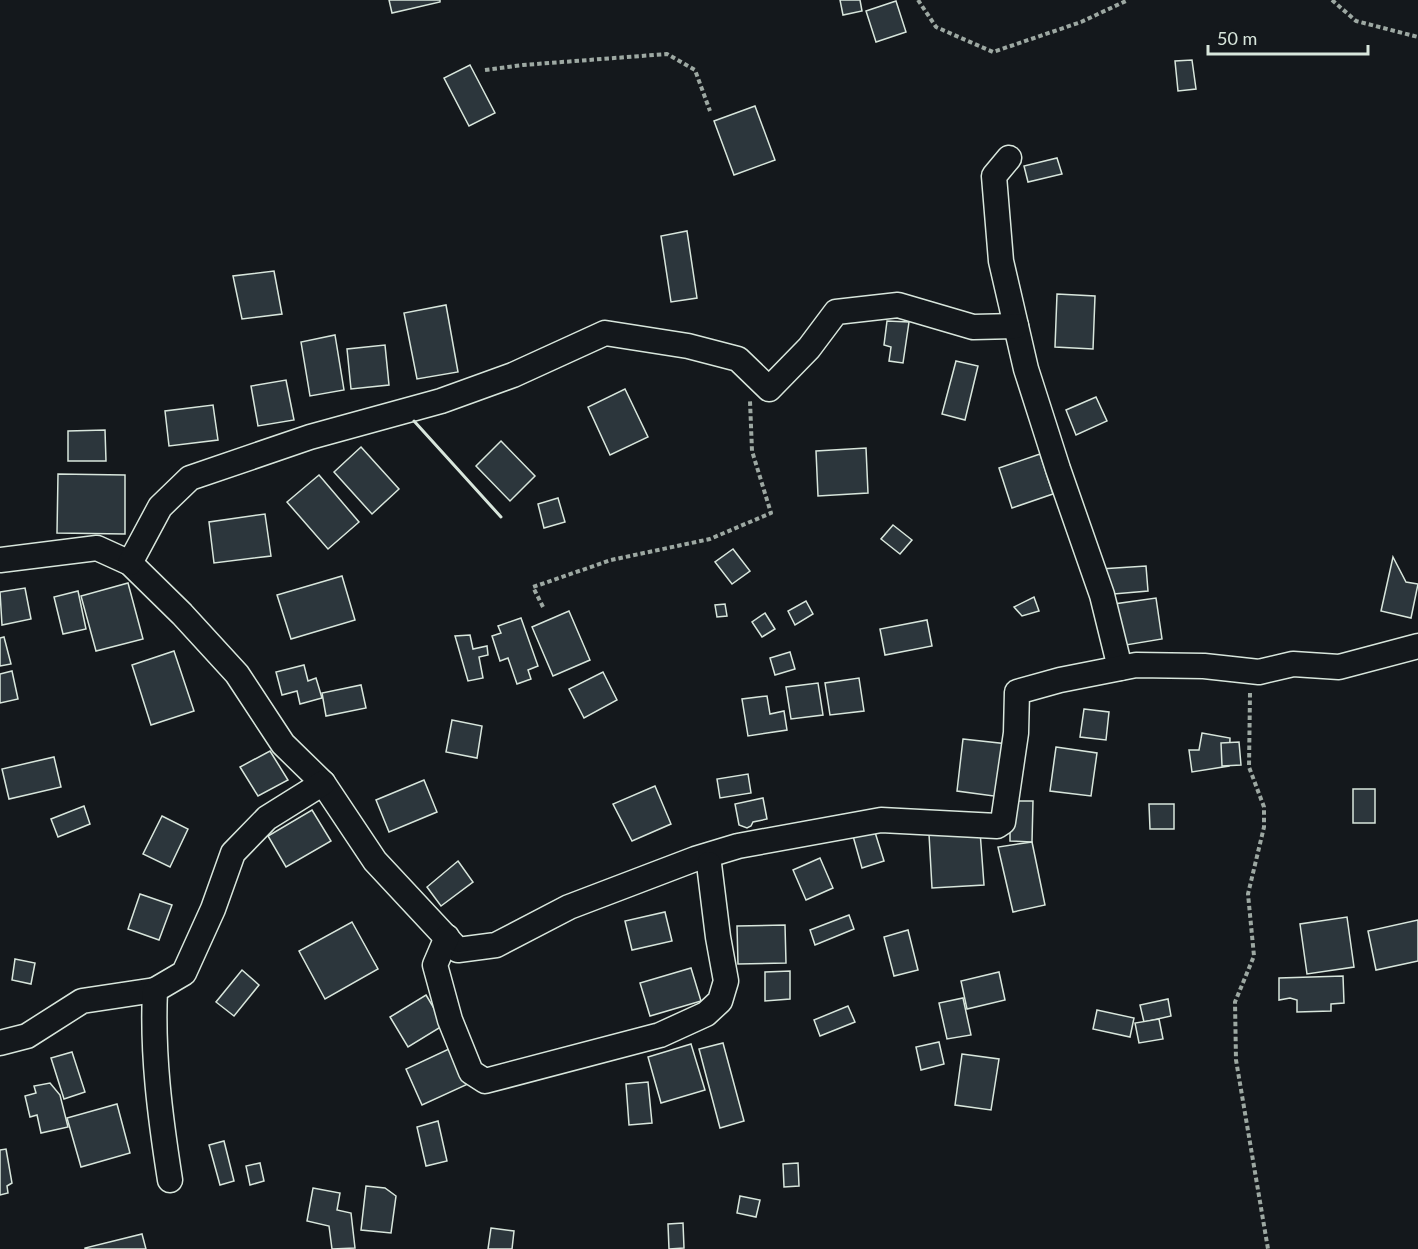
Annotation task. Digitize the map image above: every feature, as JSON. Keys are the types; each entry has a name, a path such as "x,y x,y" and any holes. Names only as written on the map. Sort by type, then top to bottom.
{"street":[{"path":"1008,158 994,176 1001,261 1026,369 1102,595 1120,668"},
{"path":"130,563 160,507 190,478 310,437 441,401 513,375 605,333 688,346 738,359 769,389 809,348 836,312 898,305 973,327 1016,326"},
{"path":"0,560 97,548 130,563 182,614 237,674 283,744 323,783 375,861 458,950 496,945 569,907 696,859 738,846 880,820 997,826 1003,822 1016,733 1017,692 1136,665 1204,666 1259,672 1293,664 1339,668 1418,646"},
{"path":"0,1043 27,1036 82,1001 155,990 184,973 213,909 233,853 267,818 323,783"},
{"path":"447,937 435,965 450,1020 471,1072 485,1081 660,1035 706,1014 720,1000 726,981 709,864"},
{"path":"155,990 153,1027 158,1097 170,1180"}],"path":[{"path":"918,0 936,27 993,51 1081,22 1128,0"},
{"path":"1332,0 1356,21 1418,37"},
{"path":"485,70 667,54 695,70 710,111"},
{"path":"543,607 532,587 611,560 711,539 771,513 752,451 749,370"},
{"path":"1259,672 1250,683 1249,767 1264,807 1264,827 1248,894 1254,956 1235,1002 1236,1060 1268,1249"}],"building":[{"path":"389,0 440,0 440,2 392,13"},
{"path":"840,0 860,0 862,11 843,15"},
{"path":"896,1 906,32 876,42 866,11"},
{"path":"1192,60 1196,89 1178,91 1175,61"},
{"path":"470,65 495,113 469,126 444,78"},
{"path":"755,106 775,160 734,175 714,121"},
{"path":"1057,158 1062,174 1028,182 1024,166"},
{"path":"687,231 697,298 671,302 661,236"},
{"path":"274,271 282,314 242,319 233,276"},
{"path":"1057,294 1095,296 1093,349 1055,347"},
{"path":"446,305 458,372 417,379 404,313"},
{"path":"887,321 909,322 903,363 889,361 891,347 884,345"},
{"path":"335,335 344,390 310,396 301,342"},
{"path":"385,345 389,385 351,389 347,349"},
{"path":"956,361 978,366 965,420 942,414"},
{"path":"286,380 294,420 258,426 251,386"},
{"path":"625,389 648,437 610,455 588,407"},
{"path":"1096,397 1107,421 1076,435 1066,410"},
{"path":"213,405 218,440 169,446 165,411"},
{"path":"105,430 106,461 68,461 68,431"},
{"path":"501,441 535,476 510,501 476,466"},
{"path":"361,447 399,489 372,514 334,472"},
{"path":"866,448 868,493 818,496 816,451"},
{"path":"1040,454 1053,494 1012,508 999,468"},
{"path":"58,474 125,475 125,534 57,533"},
{"path":"319,475 359,522 328,549 287,502"},
{"path":"558,498 565,522 544,528 538,504"},
{"path":"265,514 271,556 214,563 209,522"},
{"path":"893,525 912,540 900,554 881,539"},
{"path":"733,549 750,571 732,584 715,562"},
{"path":"1393,557 1406,582 1418,584 1411,618 1381,611"},
{"path":"1146,566 1148,591 1102,595 1100,569"},
{"path":"342,576 355,620 291,639 277,595"},
{"path":"128,583 143,639 96,651 81,596"},
{"path":"25,588 31,619 2,625 0,592"},
{"path":"78,591 86,629 63,634 54,597"},
{"path":"1034,597 1039,611 1022,616 1014,607"},
{"path":"1156,598 1162,639 1120,646 1114,604"},
{"path":"806,601 813,614 795,625 788,611"},
{"path":"725,604 727,616 717,617 715,605"},
{"path":"569,611 590,660 553,676 532,627"},
{"path":"765,613 775,629 762,637 752,622"},
{"path":"521,618 538,666 528,670 531,679 517,684 508,658 500,661 492,636 501,633 498,626"},
{"path":"927,620 932,646 885,655 880,629"},
{"path":"470,635 473,649 487,646 488,655 479,657 483,678 468,681 455,636"},
{"path":"4,637 11,664 0,666 0,638"},
{"path":"174,651 194,711 151,725 132,665"},
{"path":"790,652 795,669 775,675 770,658"},
{"path":"304,665 308,681 316,678 322,698 300,704 297,691 282,695 276,672"},
{"path":"12,671 18,699 0,703 0,674"},
{"path":"603,672 617,700 584,718 569,689"},
{"path":"859,678 864,711 830,715 825,683"},
{"path":"818,683 823,715 791,719 786,687"},
{"path":"361,685 366,708 326,716 322,693"},
{"path":"767,696 770,714 784,711 787,730 748,736 742,699"},
{"path":"1084,709 1109,712 1106,740 1080,737"},
{"path":"452,720 482,726 477,758 446,752"},
{"path":"1202,733 1230,738 1229,766 1192,772 1189,750 1199,750"},
{"path":"963,739 1008,744 1001,797 957,791"},
{"path":"1239,742 1241,765 1222,766 1221,743"},
{"path":"1056,747 1097,753 1091,796 1050,791"},
{"path":"270,751 288,780 258,796 240,767"},
{"path":"54,757 61,787 9,799 2,769"},
{"path":"748,774 751,793 720,798 717,779"},
{"path":"424,780 437,812 389,832 376,800"},
{"path":"655,786 671,824 632,841 613,804"},
{"path":"1353,789 1375,789 1375,823 1353,823"},
{"path":"763,798 767,819 753,822 747,828 739,825 735,804"},
{"path":"1010,801 1033,801 1032,842 1010,841"},
{"path":"1149,804 1174,804 1174,829 1150,829"},
{"path":"84,806 90,824 58,837 51,819"},
{"path":"312,810 331,841 286,867 268,836"},
{"path":"162,816 188,829 170,867 143,854"},
{"path":"874,829 884,861 862,868 853,836"},
{"path":"980,831 984,885 932,888 929,834"},
{"path":"1032,842 1045,905 1013,912 998,847"},
{"path":"820,858 833,888 806,900 793,870"},
{"path":"458,861 473,882 441,906 427,887"},
{"path":"140,894 172,905 159,940 128,929"},
{"path":"665,912 672,941 632,950 625,921"},
{"path":"849,915 854,929 815,945 810,930"},
{"path":"1347,917 1354,967 1307,974 1300,924"},
{"path":"1418,920 1418,961 1376,970 1368,931"},
{"path":"352,922 378,969 325,999 299,951"},
{"path":"785,925 786,963 738,964 737,926"},
{"path":"908,930 918,970 894,976 884,937"},
{"path":"15,959 35,963 31,984 12,980"},
{"path":"691,968 701,1001 650,1016 640,983"},
{"path":"242,970 259,985 234,1016 216,1002"},
{"path":"790,971 790,999 765,1001 765,972"},
{"path":"999,972 1005,1000 967,1009 961,981"},
{"path":"1343,976 1344,1003 1331,1004 1331,1011 1297,1012 1297,1000 1290,998 1279,1000 1279,978"},
{"path":"426,995 444,1025 408,1047 390,1017"},
{"path":"963,998 971,1035 947,1039 939,1003"},
{"path":"1168,999 1171,1016 1144,1022 1140,1005"},
{"path":"848,1006 855,1022 820,1036 814,1020"},
{"path":"1097,1010 1134,1018 1130,1037 1093,1029"},
{"path":"1159,1019 1163,1039 1139,1043 1135,1023"},
{"path":"939,1042 944,1064 921,1070 916,1047"},
{"path":"723,1043 744,1121 720,1128 699,1049"},
{"path":"691,1044 705,1090 661,1103 648,1057"},
{"path":"451,1048 468,1084 422,1105 406,1069"},
{"path":"72,1052 85,1092 64,1099 51,1058"},
{"path":"962,1054 999,1059 991,1110 955,1105"},
{"path":"648,1082 652,1123 629,1125 626,1084"},
{"path":"50,1083 60,1095 68,1127 41,1133 37,1115 30,1117 25,1096 36,1093 34,1086"},
{"path":"117,1104 130,1153 81,1167 67,1118"},
{"path":"438,1121 447,1161 426,1166 417,1127"},
{"path":"224,1141 234,1181 220,1185 209,1145"},
{"path":"6,1149 12,1183 7,1186 8,1193 0,1195 0,1150"},
{"path":"260,1163 264,1181 250,1185 246,1166"},
{"path":"798,1163 799,1186 784,1187 783,1164"},
{"path":"366,1186 385,1188 396,1196 391,1233 361,1230"},
{"path":"313,1188 340,1193 337,1210 351,1213 355,1248 332,1249 329,1226 307,1221"},
{"path":"740,1196 760,1200 756,1217 737,1213"},
{"path":"683,1223 684,1248 669,1249 668,1224"},
{"path":"491,1228 514,1231 512,1249 488,1249"},
{"path":"142,1234 146,1249 85,1249 85,1248"}],"wall":[{"path":"414,421 501,517"}]}
